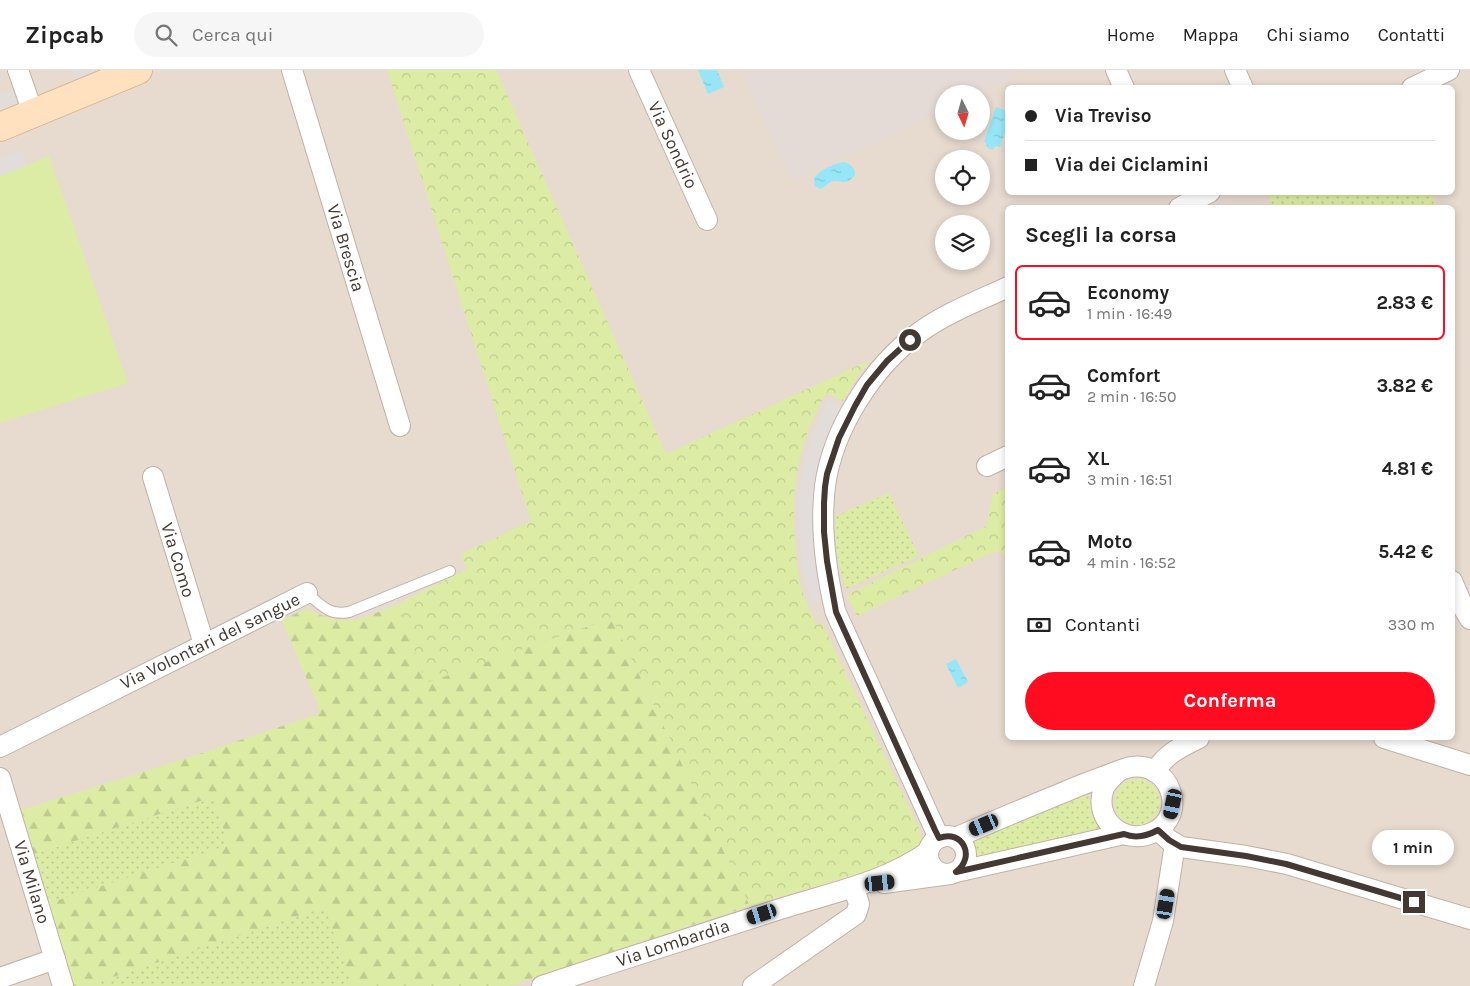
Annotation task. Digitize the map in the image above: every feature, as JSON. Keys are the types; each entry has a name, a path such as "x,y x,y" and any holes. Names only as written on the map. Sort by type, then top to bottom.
{"street":[{"path":"18,70 33,113"},
{"path":"0,127 138,70"},
{"name":"Via Brescia","path":"292,70 400,426"},
{"name":"Via Sondrio","path":"639,70 708,220"},
{"path":"1116,70 1123,85"},
{"path":"1235,70 1242,85"},
{"path":"1418,85 1449,70"},
{"path":"1184,205 1204,195"},
{"path":"941,843 836,612 825,546 824,495 827,474 835,450 855,406 867,385 883,365 920,332 951,314 1005,288"},
{"path":"987,466 1005,457"},
{"name":"Via Como","path":"153,477 204,644"},
{"path":"1455,589 1464,612"},
{"name":"Via Volontari del sangue","path":"0,747 307,593"},
{"path":"1195,740 1168,754 1155,772 1168,783 1172,793 1173,804 1166,823 1158,830 1175,844 1187,848 1246,856 1286,864 1470,919"},
{"path":"1390,740 1470,765"},
{"name":"Via Lombardia","path":"542,986 780,909 858,886 909,865 941,843 1090,781 1129,767 1140,766 1155,772"},
{"path":"1119,771 1104,788 1102,808 1105,818 1112,826 1124,834"},
{"name":"Via Milano","path":"0,778 63,986"},
{"name":"Via Lombardia","path":"858,886 953,873 1124,834 1139,837 1149,835 1158,830"},
{"path":"961,842 966,852 964,863 953,873 939,872 928,858 941,843 961,842"},
{"path":"1144,986 1163,921 1175,844"},
{"path":"752,986 856,914 859,904 858,886"},
{"path":"0,978 55,960"}],"lane":[{"name":"Via Volontari del sangue","path":"307,593 328,611 349,612 450,571"}],"shaded area":[{"path":"0,70 1470,70 1470,986 0,986"},
{"path":"72,70 101,70 77,80"},
{"path":"742,70 1029,70 990,88 990,85 935,85 935,114 792,182"},
{"path":"13,90 18,104 0,111 0,95"},
{"path":"21,150 27,165 0,176 0,159"},
{"path":"828,400 842,407 825,443 815,485 814,511 826,596 812,603 801,558 798,500 809,443"}],"green space":[{"path":"387,70 496,70 666,454 868,361 843,401 826,393 809,429 798,464 794,501 797,562 802,590 810,611 817,625 822,623 920,831 921,840 918,849 883,866 750,906 612,618 426,683 398,604 467,569 461,554 531,521"},
{"path":"49,156 128,383 0,423 0,176"},
{"path":"1267,195 1432,195 1436,205 1272,205"},
{"path":"1005,488 1005,555 1000,552 991,553 857,616 847,595 986,526 993,494"},
{"path":"889,493 919,556 846,589 837,553 835,516"},
{"path":"398,604 426,682 612,618 750,906 509,986 352,986 325,907 86,986 74,986 49,903 229,845 213,797 34,854 21,810 190,757 321,713 282,620 306,609 327,617 354,620"},
{"path":"1132,779 1142,779 1156,789 1160,802 1156,815 1150,821 1142,825 1132,825 1118,815 1114,807 1114,797 1124,783"},
{"path":"1085,795 1090,798 1093,817 1102,831 976,858 971,840"},
{"path":"213,797 229,845 49,903 34,854"},
{"path":"325,907 352,986 86,986"}],"water":[{"path":"698,70 717,70 724,87 708,94"},
{"path":"996,107 1005,110 1005,132 1000,147 996,146 992,150 987,147 985,140 990,140 990,124"},
{"path":"843,162 849,164 854,169 855,175 853,178 846,182 831,182 821,189 815,186 814,179 819,173"},
{"path":"956,659 968,682 958,688 946,664"}],"route":[{"path":"910,340 887,361 867,385 839,438 827,474 825,487 825,546 836,612 935,830 939,838 952,836 961,842 964,847 966,858 961,868 956,872 1124,834 1139,837 1149,835 1158,830 1169,840 1181,847 1265,859 1414,902"}]}
